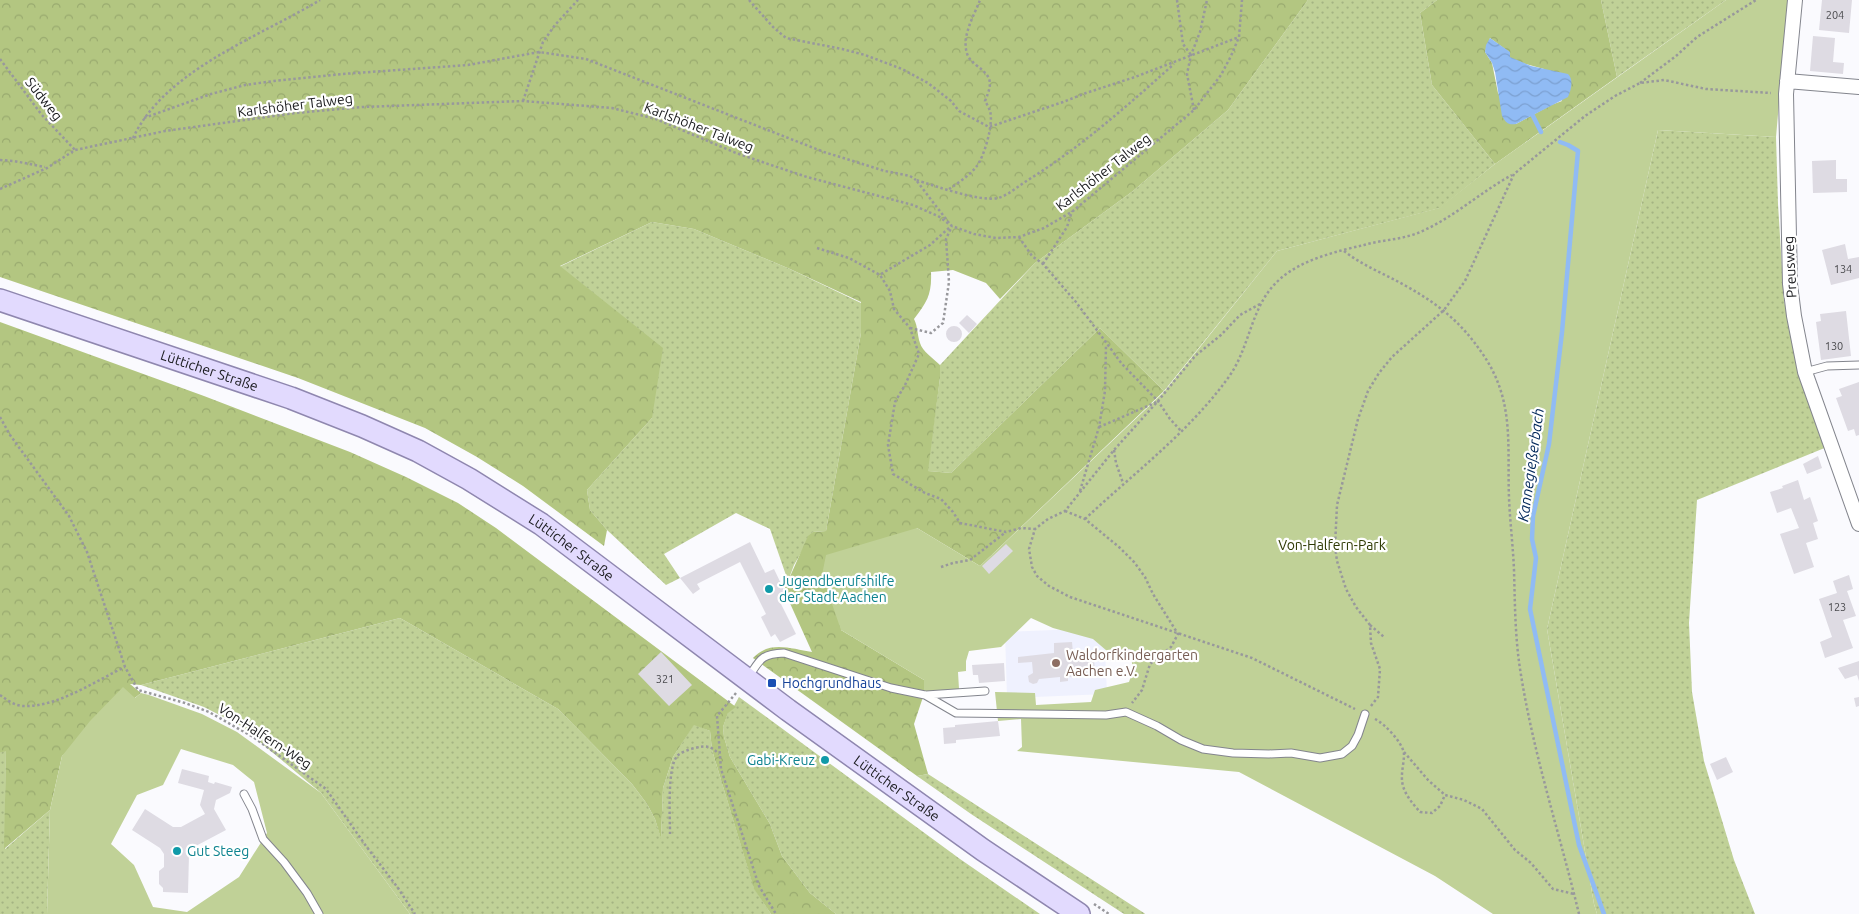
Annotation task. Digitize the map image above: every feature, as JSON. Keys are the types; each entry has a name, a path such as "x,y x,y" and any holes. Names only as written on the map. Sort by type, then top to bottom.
{"main road":[{"name":"Lütticher Straße","path":"0,300 291,398 362,426 418,451 469,479 541,524 747,679 983,850 1079,914"}],"street":[{"name":"Preusweg","path":"1795,0 1786,88 1790,284 1805,372 1859,524"},
{"path":"1786,88 1859,87"}],"lane":[{"path":"1805,372 1826,366 1859,364"},
{"path":"747,679 762,658 767,655 784,653 891,688 925,695 985,691"},
{"path":"925,695 956,713 1048,716 1106,715 1126,712 1157,726 1181,740 1203,748 1233,753 1269,754 1291,752 1320,758 1342,754 1352,746 1365,714"},
{"path":"244,794 263,839 284,862 319,914"}],"path":[{"path":"133,138 144,118 174,85 197,67 320,0"},
{"path":"524,101 543,42 555,25 578,0"},
{"path":"748,0 786,38 842,48 902,69 928,83 951,101 959,111 989,127 1176,62 1239,37"},
{"path":"949,189 975,169 980,162 985,150 989,127 990,112 985,101 991,86 990,80 968,56 966,38 968,28 980,0"},
{"path":"1178,0 1183,44 1191,55"},
{"path":"1194,110 1187,74 1191,55 1200,32 1207,0"},
{"name":"Karlshöher Talweg","path":"0,189 47,168 75,150 165,131 295,113 364,107 524,101 612,108 656,119 736,153 774,166 807,177 913,205 938,216 952,226 974,234 996,238 1019,236 1044,228 1072,211 1194,110 1221,76 1239,37 1242,0"},
{"path":"1085,519 1204,410 1230,376 1243,354 1252,322 1260,304 1279,280 1291,270 1303,264 1365,244 1394,240 1416,234 1431,227 1476,199 1495,184 1514,174 1585,116 1615,96 1640,83 1676,56 1697,37 1756,0"},
{"path":"144,118 211,94 245,85 342,74 468,65 539,52 586,59 824,152 885,171 910,176 916,180 952,226"},
{"name":"Südweg","path":"0,59 41,114 75,150"},
{"path":"916,180 984,198 998,198 1050,166 1119,114 1176,62"},
{"path":"1640,83 1664,80 1706,88 1786,88"},
{"path":"0,160 47,168"},
{"path":"1384,637 1370,625 1356,607 1346,589 1337,561 1337,505 1358,419 1368,390 1392,357 1444,310 1465,281 1514,174"},
{"path":"1042,264 1067,227 1072,211"},
{"path":"880,275 930,245 952,226"},
{"path":"910,328 931,333 943,323 949,282 946,239 952,226"},
{"path":"1019,236 1032,256 1042,264 1076,302 1122,364 1158,402 1182,432"},
{"path":"817,248 849,258 880,275 890,291 894,309 910,328 919,354 895,402 888,445 893,474 941,500 953,512 960,523 1006,532"},
{"path":"1344,251 1361,264 1407,287 1444,310 1464,329 1482,353 1502,390 1507,416 1515,622 1521,675 1536,747 1579,914"},
{"path":"1260,304 1240,316 1221,335 1195,356 1158,402 1114,450 1065,511 1048,519 1035,529 1030,544 1029,556 1032,567 1037,576 1049,586 1070,598 1252,658 1379,722 1393,734 1404,752 1428,780 1445,795 1464,800 1482,809 1515,850 1531,863 1553,889 1574,894"},
{"path":"1080,492 1099,427 1105,391 1106,343"},
{"path":"1099,427 1158,402"},
{"path":"0,417 10,435 69,516 87,552 125,667 141,693"},
{"path":"1114,450 1123,483"},
{"path":"1065,511 1085,519 1134,562 1145,577 1153,594 1178,634"},
{"path":"942,567 970,560 1006,532 1021,528 1035,529"},
{"path":"1365,714 1378,697 1380,669 1371,643 1370,625"},
{"path":"1126,712 1142,690 1150,664 1171,647 1178,634"},
{"path":"0,695 9,701 23,706 55,701 125,667"},
{"path":"747,679 717,716 721,769 759,886 776,914"},
{"name":"Von-Halfern-Weg","path":"138,690 209,712 253,737 326,789 415,914"},
{"path":"670,834 671,772 678,756 688,750 706,745 713,748 720,756"},
{"path":"1404,752 1403,786 1410,802 1420,812 1432,812 1440,806 1445,795"}],"shaded area":[{"name":"Waldorfkindergarten Aachen e.V.","path":"1104,628 1107,694 1007,698 1005,632"}],"green space":[{"path":"0,0 1308,0 1228,110 1133,191 1035,263 1000,299 986,283 953,270 931,272 931,286 928,297 914,319 921,346 940,365 928,471 951,473 1100,328 1164,391 980,566 917,528 841,630 924,680 924,694 914,724 928,774 917,776 753,658 760,652 774,647 812,652 784,590 808,536 813,532 826,531 861,333 861,302 790,269 694,229 652,222 560,266 663,348 652,418 587,490 590,510 607,530 604,546 523,486 477,457 425,428 298,378 0,277"},
{"path":"1308,0 1437,0 1420,13 1432,85 1495,164 1440,208 1277,251 1164,391 1100,328 951,473 927,471 940,378 940,365 1035,263 1133,191 1228,110"},
{"path":"1437,0 1601,0 1617,77 1495,164 1432,85 1420,13","holes":["1490,38 1509,52 1509,57 1519,62 1544,69 1562,101 1516,124 1498,93 1492,63 1485,52"]},
{"path":"1601,0 1726,0 1617,77"},
{"name":"Von-Halfern-Park","path":"1726,0 1788,0 1776,137 1658,130 1547,629 1597,914 1493,914 1435,876 1239,772 1017,751 1022,747 1021,719 998,721 995,692 1035,693 1036,705 1091,702 1095,690 1129,682 1133,670 1130,649 1107,651 1093,639 1053,628 1031,618 1001,647 969,651 966,671 958,672 959,689 924,694 924,680 841,630 822,575 826,555 917,528 980,566 1164,392 1277,251 1439,208 1495,164"},
{"path":"1658,130 1776,137 1784,301 1801,377 1827,447 1697,500 1689,623 1692,692 1704,761 1734,860 1755,914 1597,914 1547,629"},
{"path":"652,222 694,229 790,269 861,303 861,333 826,531 813,532 794,565 788,581 770,529 736,513 664,554 680,578 666,585 607,530 590,510 587,490 652,418 559,267"},
{"path":"0,322 204,396 350,452 458,503 496,528 736,707 728,713 723,727 730,757 770,824 782,856 810,893 836,914 771,914 754,889 712,750 710,731 694,725 673,757 663,788 661,839 655,819 647,804 632,784 558,709 400,618 141,685 130,684 141,693 62,756 50,810 4,849 6,751 0,753"},
{"path":"400,618 558,709 632,784 647,804 655,819 661,838 663,788 673,757 694,724 710,731 712,750 754,888 771,914 410,914 321,793 241,726 204,707 141,685"},
{"path":"123,687 135,698 141,693 149,695 202,714 237,732 321,793 410,914 47,914 50,810 62,756 90,721","holes":["181,749 233,765 254,782 267,833 239,877 187,912 153,907 134,865 111,844 137,795 163,785"]},
{"path":"739,697 960,859 1040,914 836,914 810,893 782,856 770,824 730,757 723,727 728,712 735,707"},
{"path":"6,750 5,849 50,810 47,914 0,914 0,753"},
{"path":"928,774 1145,914 1124,914 971,814 917,776"}],"water":[{"path":"1490,38 1510,52 1510,57 1531,66 1568,74 1570,76 1571,88 1568,97 1516,124 1508,123 1502,116 1495,72 1485,52"}],"building":[{"path":"1822,0 1852,0 1849,33 1819,30"},
{"path":"1813,36 1835,38 1833,62 1844,63 1843,74 1810,71"},
{"path":"1836,160 1836,179 1847,179 1847,192 1813,193 1812,161"},
{"path":"1845,244 1848,259 1859,257 1859,278 1831,285 1822,250"},
{"path":"1846,311 1851,356 1821,360 1816,322 1821,321 1820,314"},
{"path":"967,315 977,324 969,333 959,323"},
{"path":"954,326 960,328 962,334 960,340 954,342 948,340 946,334 948,328"},
{"path":"1859,382 1859,435 1856,436 1854,429 1848,431 1836,398 1842,396 1839,389"},
{"path":"1818,456 1822,468 1807,474 1803,464"},
{"path":"1798,480 1804,500 1810,497 1818,521 1813,523 1818,539 1806,543 1814,567 1794,574 1780,534 1799,528 1791,508 1777,513 1770,492"},
{"name":"Jugendberufshilfe der Stadt Aachen","path":"750,542 765,573 774,569 786,594 778,598 796,634 780,642 775,634 771,637 761,617 766,614 740,562 697,584 700,589 693,594 680,578"},
{"path":"1006,544 1013,551 989,574 982,566"},
{"path":"1849,575 1853,589 1847,591 1856,616 1843,620 1853,648 1825,658 1820,642 1832,637 1819,599 1837,593 1833,581"},
{"path":"1072,642 1073,653 1092,652 1095,675 1068,677 1068,681 1060,682 1060,677 1039,679 1037,683 1033,684 1029,682 1028,676 1033,673 1032,662 1018,663 1018,657 1054,653 1054,643"},
{"path":"1130,649 1131,659 1107,661 1107,651"},
{"path":"661,652 692,685 669,706 638,674"},
{"path":"1859,661 1859,681 1857,675 1845,679 1838,668"},
{"path":"1004,663 1005,681 979,683 978,675 973,675 972,665"},
{"path":"1859,697 1859,706 1856,707 1854,698"},
{"path":"998,721 1000,736 956,740 956,743 944,744 943,728"},
{"path":"1726,757 1733,772 1717,780 1710,764"},
{"name":"Gut Steeg","path":"182,769 209,776 208,782 232,787 230,793 216,800 214,809 226,830 192,848 189,855 188,893 163,892 163,888 159,884 159,871 164,867 164,854 160,848 132,830 145,809 173,827 181,827 205,814 200,805 204,790 178,783"}],"waterway":[{"path":"1532,114 1541,132"},
{"name":"Kannegießerbach","path":"1560,142 1578,151 1562,332 1549,444 1533,516 1532,539 1536,558 1530,609 1579,845 1604,914"}],"place":[{"name":"Jugendberufshilfe der Stadt Aachen","path":"769,589"},
{"name":"Waldorfkindergarten Aachen e.V.","path":"1056,663"},
{"name":"Hochgrundhaus","path":"772,683"},
{"name":"Gabi-Kreuz","path":"825,760"},
{"name":"Gut Steeg","path":"177,851"}]}
